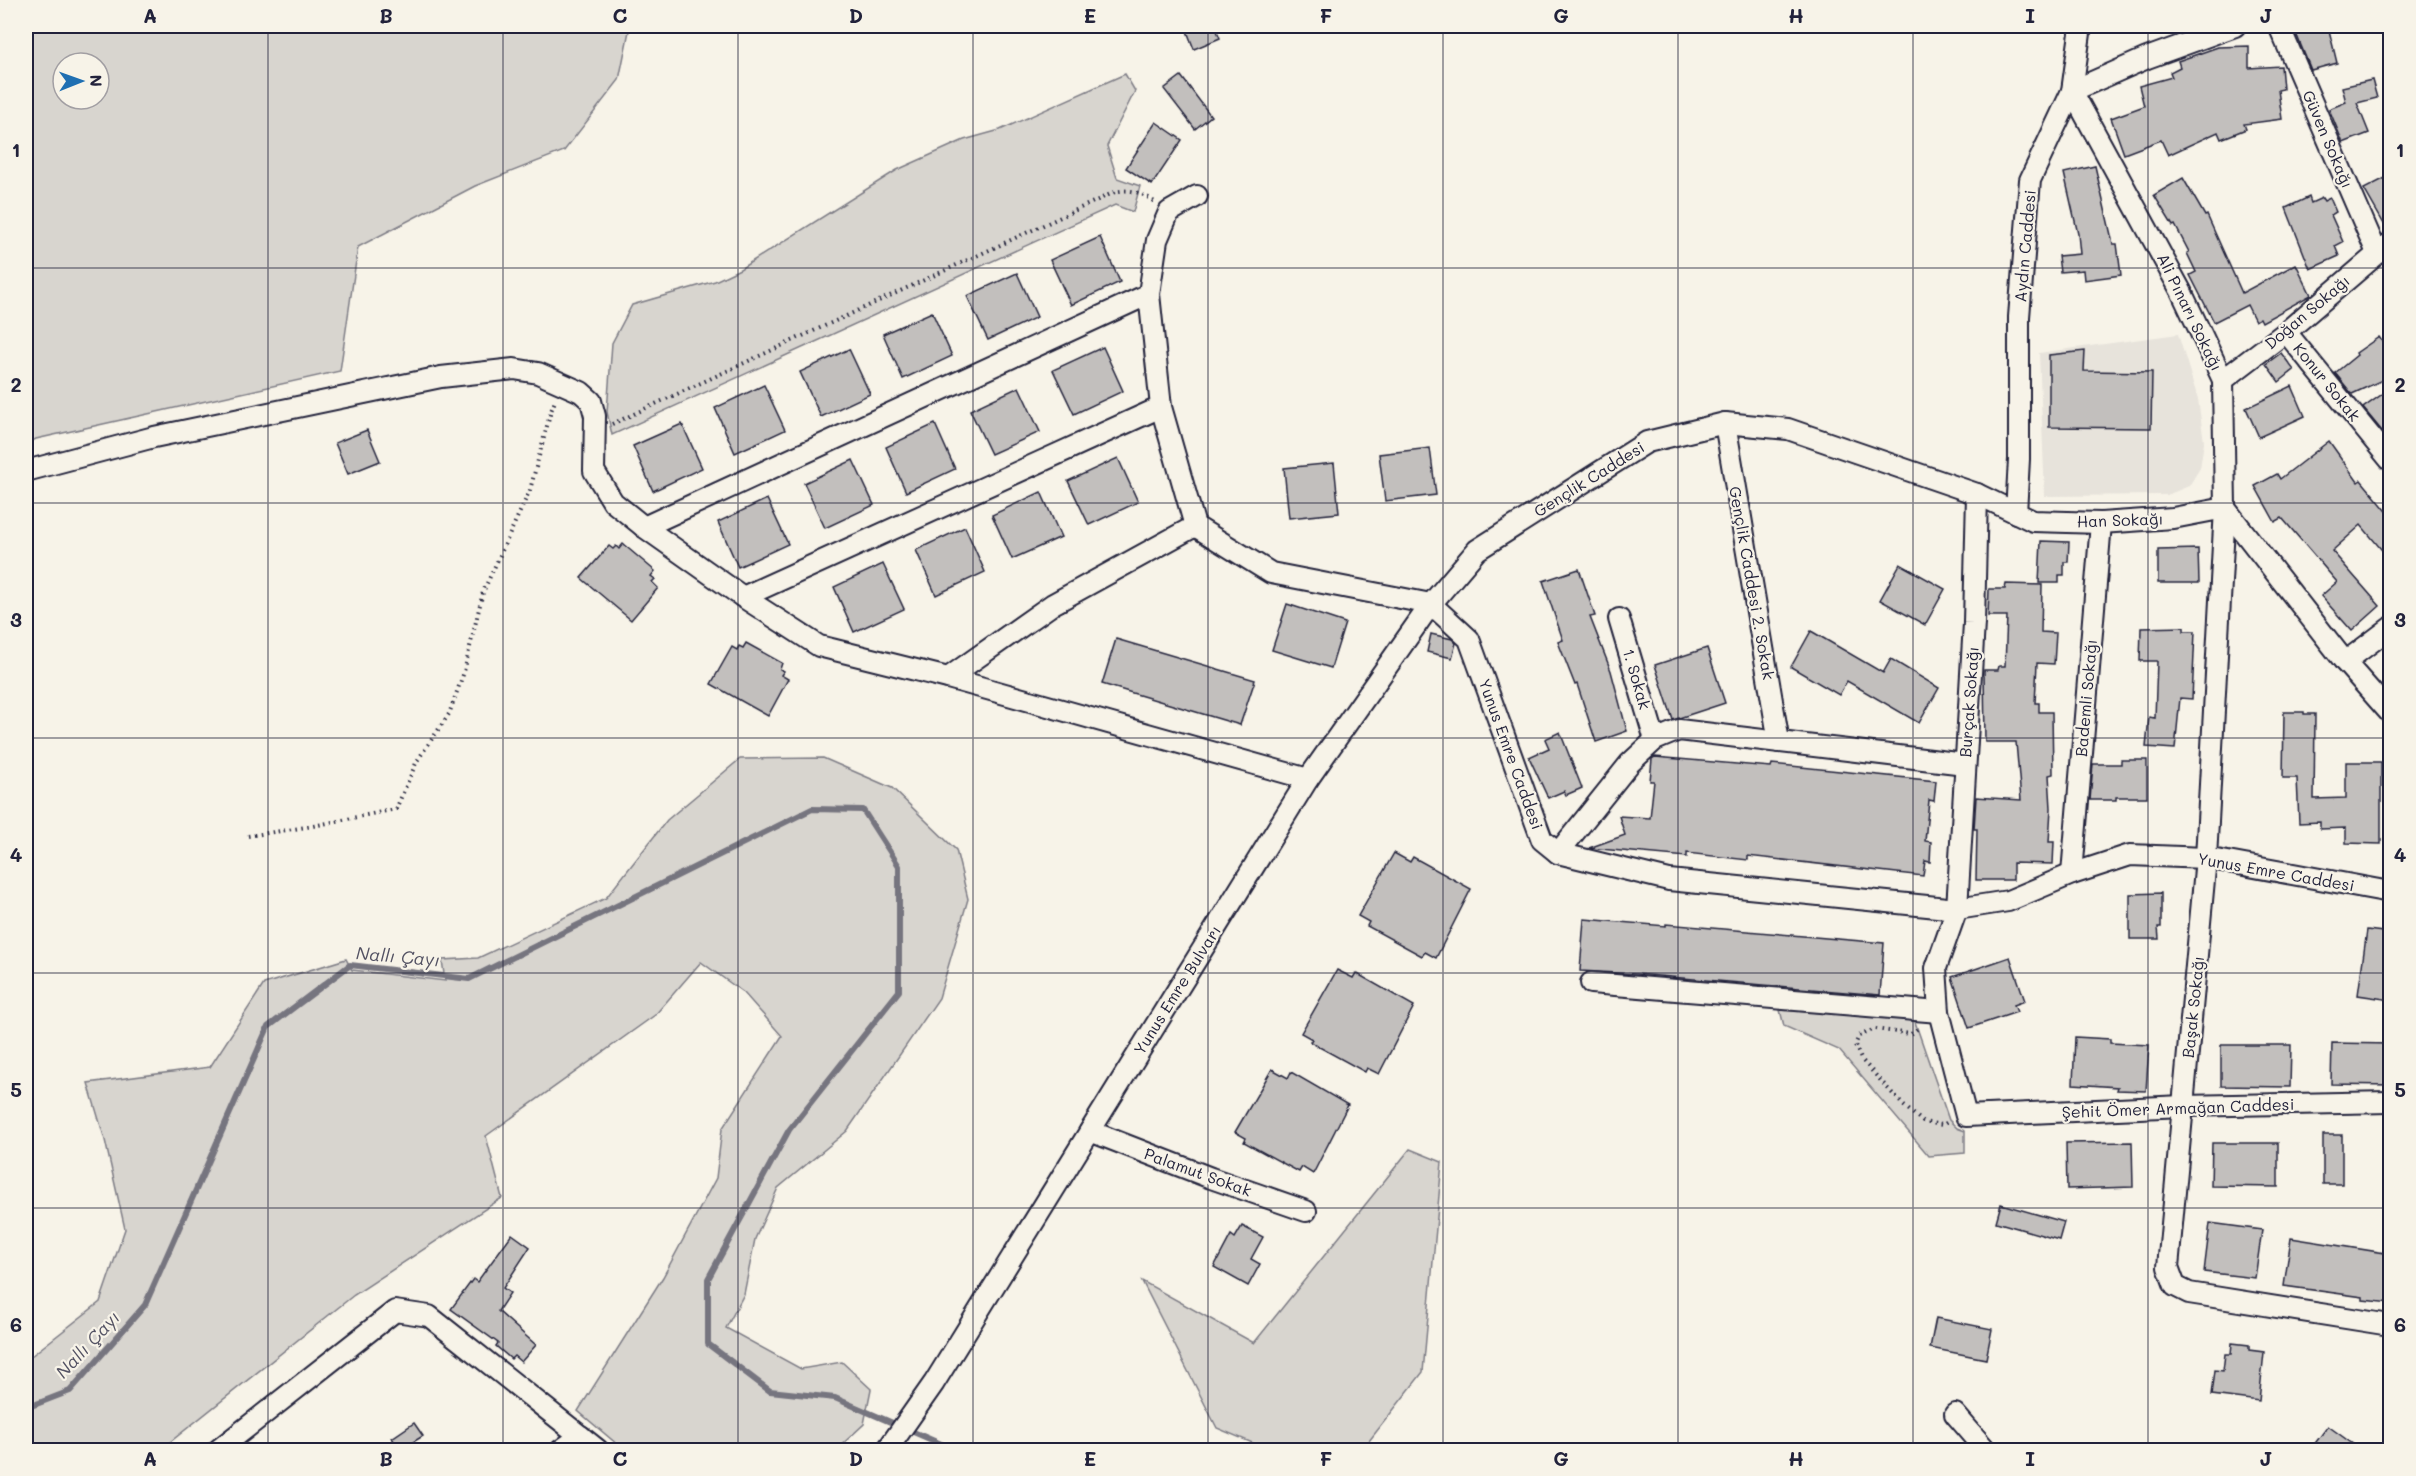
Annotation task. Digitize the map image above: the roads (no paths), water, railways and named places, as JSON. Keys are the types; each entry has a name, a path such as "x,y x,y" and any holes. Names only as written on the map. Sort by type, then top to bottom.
{"street":[{"name":"Aydın Caddesi","path":"2016,513 2019,459 2019,317 2030,180 2072,91 2081,26"},
{"path":"2072,91 2147,58 2235,26"},
{"name":"Güven Sokağı","path":"2279,26 2384,248"},
{"name":"Ali Pınarı Sokağı","path":"2072,91 2181,291 2223,380 2225,507"},
{"path":"1197,196 1169,212 1156,240 1149,294 1161,407 1195,526 1271,573 1431,604"},
{"name":"Doğan Sokağı","path":"2223,380 2286,332 2384,248"},
{"path":"644,527 1149,294"},
{"name":"Konur Sokak","path":"2286,332 2391,460"},
{"path":"26,471 154,437 441,377 513,369 538,373 581,392 591,401 595,416 594,471 613,501 644,527 743,597 819,646 948,678 1308,779"},
{"path":"743,597 1161,407"},
{"name":"Gençlik Caddesi","path":"1431,604 1477,550 1647,442 1725,423 1788,429 1977,494 2016,513"},
{"name":"Gençlik Caddesi 2. Sokak","path":"1725,423 1779,742"},
{"name":"Burçak Sokağı","path":"1965,1113 1939,1012 1936,968 1956,909 1974,623 1977,494"},
{"path":"2225,507 2345,662 2391,713"},
{"name":"Han Sokağı","path":"2016,513 2033,521 2101,523 2173,518 2225,507"},
{"name":"Başak Sokağı","path":"2225,507 2206,858 2168,1267 2175,1286 2189,1293 2391,1325"},
{"name":"Bademli Sokağı","path":"2072,874 2101,523"},
{"path":"948,678 1053,604 1195,526"},
{"name":"Yunus Emre Bulvarı","path":"887,1450 934,1383 1308,779 1431,604"},
{"name":"Yunus Emre Caddesi","path":"1431,604 1469,639 1542,840 1558,853 1669,880 1956,909 2008,901 2072,874 2130,855 2206,858 2391,892"},
{"name":"1. Sokak","path":"1619,619 1655,740"},
{"path":"2345,662 2391,628"},
{"path":"1558,853 1630,763 1655,740 1679,730 1965,764"},
{"path":"1591,983 1939,1012"},
{"name":"Şehit Ömer Armağan Caddesi","path":"1965,1113 2391,1102"},
{"name":"Palamut Sokak","path":"1090,1131 1210,1178 1306,1211"},
{"path":"218,1450 395,1311 429,1316 598,1450"},
{"path":"1954,1414 1986,1450"},
{"path":"561,1450 581,1436"}],"waterway":[{"name":"Nallı Çayı","path":"26,1408 70,1391 145,1305 268,1027 350,965 469,979 812,809 863,810 899,866 899,991 789,1130 708,1279 708,1344 770,1391 835,1398 955,1450"}]}
